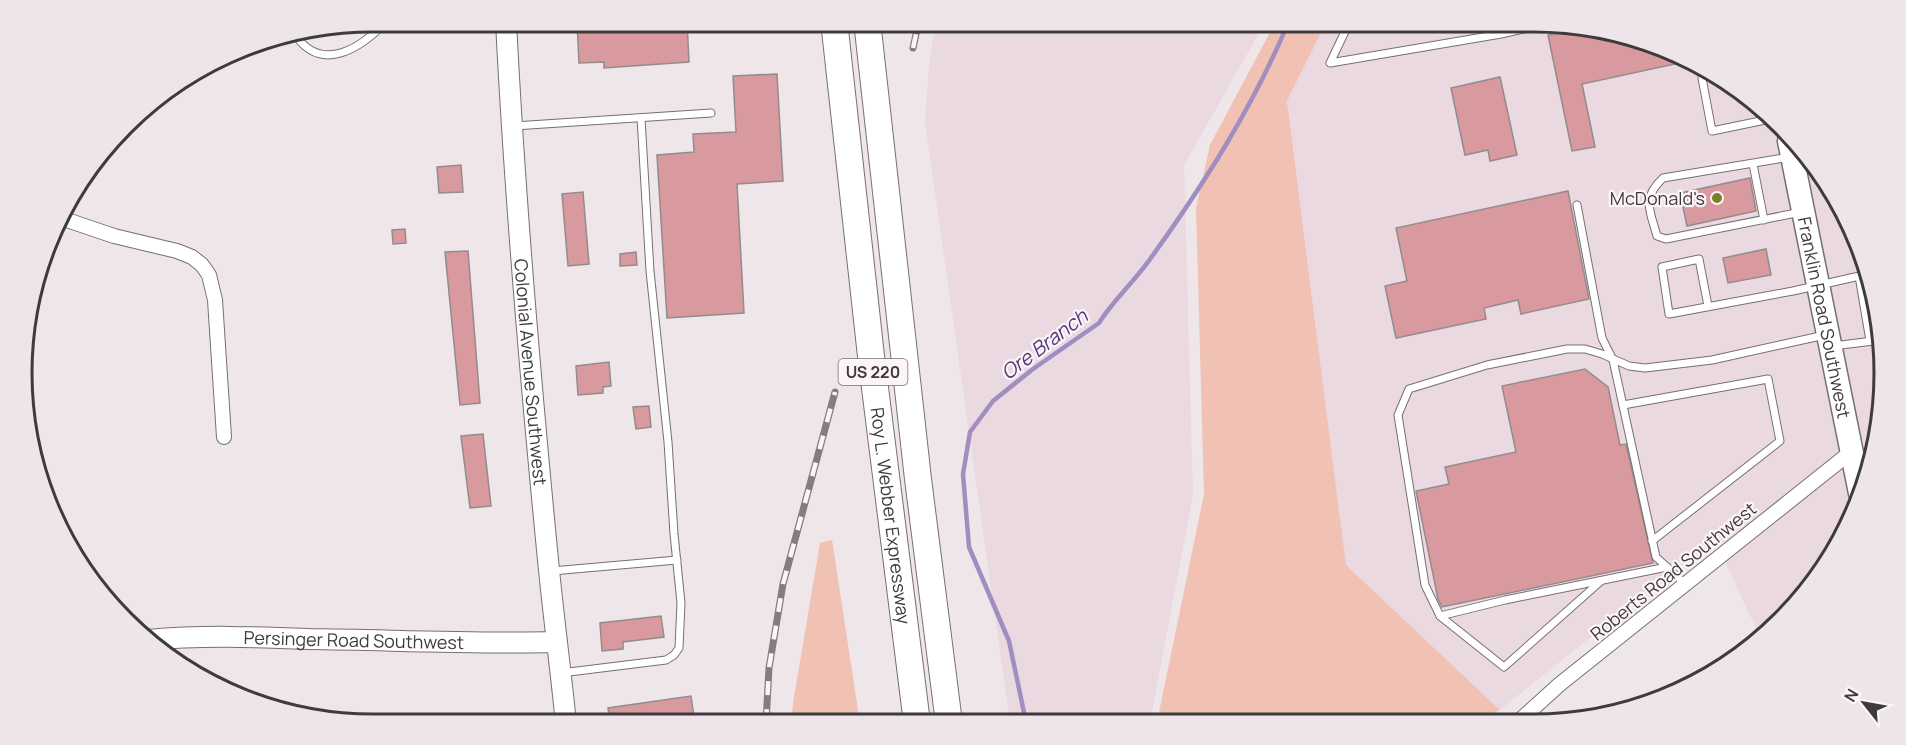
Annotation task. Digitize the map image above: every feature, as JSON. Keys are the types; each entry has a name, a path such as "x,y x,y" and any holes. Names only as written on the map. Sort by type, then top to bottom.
{"highway":[{"name":"Roy L. Webber Expressway","path":"835,32 877,401 916,714"},
{"name":"Roy L. Webber Expressway","path":"868,32 917,467 948,714"}],"main road":[{"name":"Colonial Avenue Southwest","path":"507,32 512,126 549,571 565,714"},
{"name":"Franklin Road Southwest","path":"1791,149 1857,479"},
{"name":"Persinger Road Southwest","path":"160,639 280,638 557,642"}],"street":[{"path":"68,220 114,236 177,251 192,257 209,274 215,300 224,437"},
{"name":"Roberts Road Southwest","path":"1527,714 1560,684 1851,452"}],"lane":[{"path":"299,40 313,52 322,55 339,53 355,47 376,32"},
{"path":"1345,32 1330,63 1506,32"},
{"path":"1702,78 1712,131 1763,120"},
{"path":"512,126 711,113"},
{"path":"561,672 666,660 674,656 679,648 681,603 668,442 650,270 641,118"},
{"path":"1791,149 1753,164 1663,178 1655,186 1648,202 1657,236 1666,239 1804,211"},
{"path":"1753,164 1764,220"},
{"path":"1577,205 1602,338 1613,360 1656,557 1685,584"},
{"path":"1708,306 1700,259 1662,267 1669,314 1793,291 1860,275"},
{"path":"1863,285 1870,341"},
{"path":"1601,581 1504,667 1440,616 1425,585 1398,415 1409,389 1487,365 1567,349 1585,349 1629,366 1645,368 1712,360 1829,341 1873,341"},
{"path":"1623,405 1768,379 1780,441 1652,541"},
{"path":"549,571 677,560"},
{"path":"1440,616 1505,600 1667,567"}],"shaded area":[{"path":"934,32 1260,32 1184,165 1193,495 1152,714 1009,714 925,122 929,65"},
{"path":"1270,32 1322,32 1287,101 1346,565 1500,710 1492,714 1159,714 1204,494 1196,208 1210,145"},
{"path":"1322,32 1556,32 1622,43 1664,57 1723,89 1775,131 1817,183 1849,242 1863,284 1872,328 1874,395 1863,461 1849,503 1817,562 1775,614 1756,631 1714,538 1500,710 1346,565 1287,101"},
{"path":"832,540 859,714 792,714 820,543"}],"building":[{"path":"578,32 688,32 689,62 604,68 604,62 579,63"},
{"path":"1561,32 1600,38 1622,43 1677,64 1582,84 1595,147 1572,151 1548,35"},
{"path":"777,74 783,181 737,184 744,313 667,318 657,155 694,152 693,134 736,132 733,76"},
{"path":"1500,77 1517,155 1490,161 1488,150 1465,155 1451,88"},
{"path":"461,165 463,192 439,193 437,167"},
{"path":"1750,178 1756,211 1687,226 1680,193"},
{"path":"1568,191 1589,299 1521,314 1518,300 1484,308 1486,319 1396,338 1385,286 1407,281 1396,228"},
{"path":"583,192 589,264 568,266 562,194"},
{"path":"405,229 406,243 393,244 392,230"},
{"path":"1766,249 1771,275 1728,283 1723,258"},
{"path":"468,251 480,403 460,405 445,252"},
{"path":"636,252 637,265 620,266 620,254"},
{"path":"609,362 611,386 603,387 603,393 578,395 576,366"},
{"path":"1585,369 1608,387 1620,445 1626,444 1653,563 1442,607 1438,599 1416,491 1449,484 1445,467 1516,452 1502,386"},
{"path":"649,406 651,427 636,429 633,407"},
{"path":"483,434 491,506 470,508 461,436"},
{"path":"661,616 664,637 623,642 623,649 602,651 600,623"},
{"path":"691,696 694,714 609,714 608,708"}],"waterway":[{"name":"Ore Branch","path":"1024,714 1009,641 969,547 963,474 970,432 993,401 1033,369 1099,323 1147,264 1228,142 1284,32"}],"railway":[{"path":"913,48 917,32"},
{"path":"766,714 769,668 783,584 835,392"}],"place":[{"name":"McDonald's","path":"1717,198"}]}
